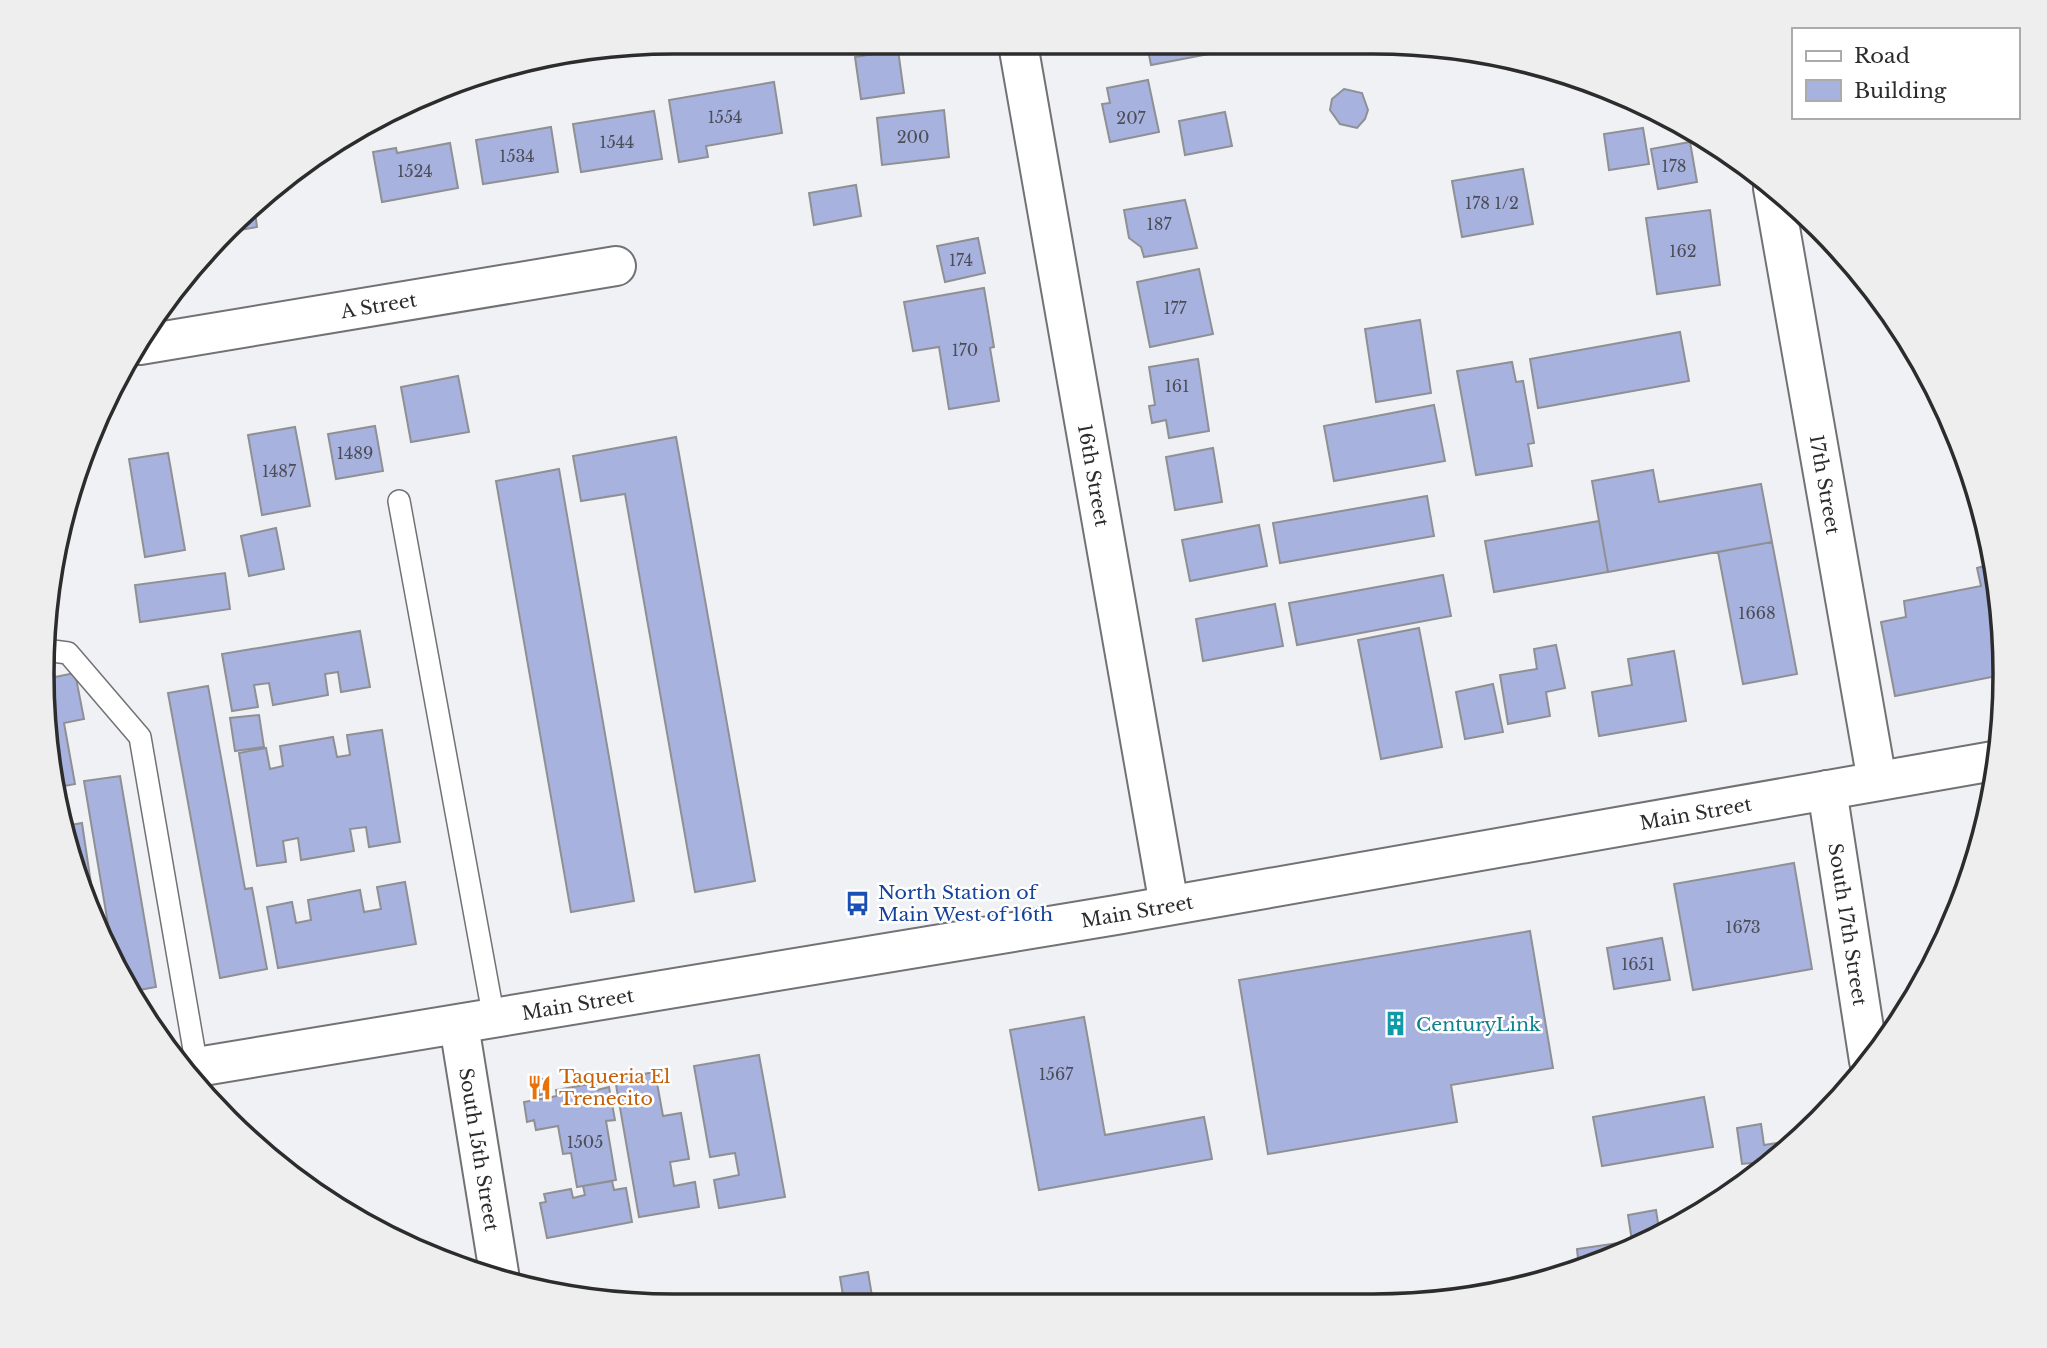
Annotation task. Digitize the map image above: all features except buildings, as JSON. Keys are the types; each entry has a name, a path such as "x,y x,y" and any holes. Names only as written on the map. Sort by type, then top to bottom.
{"street":[{"name":"16th Street","path":"1020,54 1169,905"},
{"name":"17th Street","path":"1776,203 1877,781"},
{"name":"A Street","path":"150,343 617,266"},
{"name":"Main Street","path":"196,1068 1169,905 1986,762"},
{"name":"South 17th Street","path":"1827,790 1867,1048"},
{"name":"South 15th Street","path":"477,1022 499,1268"}],"lane":[{"path":"399,501 477,1022"},
{"path":"55,651 68,653 140,737 194,1065"}],"place":[{"name":"North Station of Main West of 16th","path":"858,903"},
{"name":"CenturyLink","path":"1396,1024"},
{"name":"Taqueria El Trenecito","path":"539,1087"}]}
